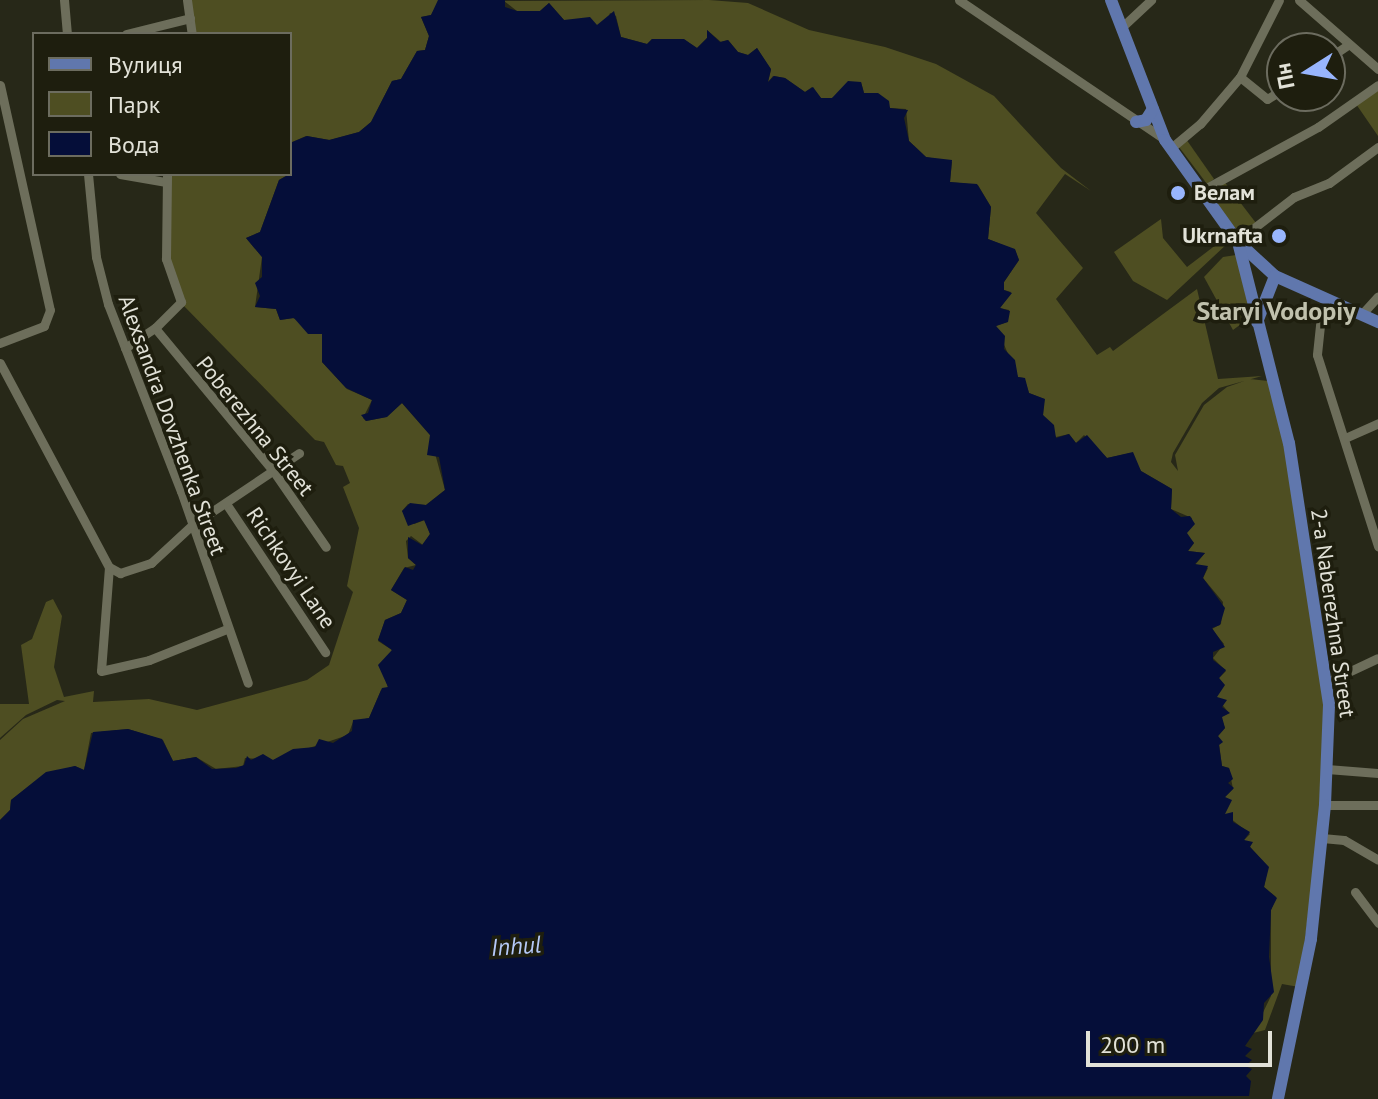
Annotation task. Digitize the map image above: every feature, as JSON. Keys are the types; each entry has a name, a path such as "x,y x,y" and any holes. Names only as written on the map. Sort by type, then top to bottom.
{"main road":[{"path":"1111,0 1168,144 1237,242 1275,276 1378,322"},
{"path":"1136,122 1146,120 1153,109"},
{"name":"2-a Naberezhna Street","path":"1237,242 1289,443 1310,600 1327,682 1327,769 1322,838 1304,985 1278,1099"},
{"path":"1257,325 1275,276"}],"street":[{"path":"64,0 67,32"},
{"path":"187,0 192,32"},
{"path":"959,0 1168,144 1200,124 1240,77 1279,0"},
{"path":"1122,27 1151,0"},
{"path":"1299,0 1378,69"},
{"path":"134,32 190,18"},
{"path":"1240,77 1266,98"},
{"path":"0,85 50,310 44,326 0,343"},
{"path":"1201,191 1318,127 1378,85"},
{"path":"1237,242 1294,197 1329,183 1378,147"},
{"name":"Alexsandra Dovzhenka Street","path":"88,176 99,275 248,683"},
{"path":"125,348 155,328 181,302 166,264 166,178 143,176"},
{"path":"1378,296 1346,318 1322,314 1317,330 1318,357 1374,516 1378,546"},
{"name":"Poberezhna Street","path":"155,328 274,472 326,547"},
{"path":"0,363 109,567 101,671 149,660 227,629"},
{"path":"1345,438 1378,423"},
{"path":"109,567 120,573 151,563 192,525 227,505 299,453"},
{"name":"Richkovyi Lane","path":"227,505 325,652"},
{"path":"1327,682 1378,658"},
{"path":"1327,769 1378,773"},
{"path":"1325,805 1378,805"},
{"path":"1322,838 1344,840 1378,860"},
{"path":"1355,892 1378,923"}],"green space":[{"path":"188,0 439,2 431,15 421,17 429,36 425,50 417,51 401,79 392,81 371,122 359,132 330,140 306,136 292,142 292,32 194,32"},
{"path":"709,0 748,3 809,30 885,47 936,64 994,96 1061,168 1091,191 1065,174 1036,213 1083,268 1056,299 1097,355 1110,347 1113,351 1197,289 1218,379 1262,376 1251,379 1268,381 1285,443 1324,707 1322,804 1299,987 1282,984 1265,1030 1253,1033 1271,996 1271,910 1276,897 1264,887 1268,867 1244,840 1250,834 1225,814 1225,797 1233,789 1229,768 1222,766 1218,736 1225,728 1221,717 1229,713 1216,697 1224,685 1219,678 1226,671 1213,658 1224,644 1212,629 1221,624 1223,602 1203,578 1208,568 1195,565 1205,553 1188,551 1194,543 1186,535 1192,518 1171,509 1172,489 1141,471 1131,453 1107,458 1084,435 1076,443 1069,434 1056,437 1043,415 1044,399 1029,393 1024,378 1018,377 996,326 1007,322 1009,310 1000,308 1011,292 1004,290 1004,282 1019,260 1015,250 988,239 991,207 978,185 950,182 952,162 926,157 909,141 906,109 890,108 879,94 864,93 861,82 832,98 821,98 812,87 805,92 785,78 773,76 768,82 771,70 757,48 748,55 738,52 728,40 721,42 707,30 707,38 697,48 683,39 652,39 647,44 621,37 616,16 610,13 607,22 597,25 564,20 549,3 540,11 517,11 504,1","holes":["1245,381 1227,387 1204,405 1175,455 1178,471 1171,462 1173,453 1202,403 1219,388"]},
{"path":"1378,87 1378,136 1356,104"},
{"path":"1186,139 1214,179 1207,184 1179,147"},
{"path":"169,176 286,176 279,180 260,232 246,238 262,257 255,307 276,309 280,320 293,318 322,334 322,362 347,389 372,400 363,418 366,421 386,417 402,403 430,435 445,490 426,505 408,504 402,511 414,524 425,520 430,534 423,545 411,536 406,541 408,558 416,565 404,568 391,590 407,600 401,613 385,620 378,641 392,650 382,666 388,688 381,690 369,718 353,722 348,735 273,760 245,758 243,766 216,769 196,757 173,761 163,740 128,729 91,733 84,770 75,766 41,777 11,800 10,810 0,820 0,740 23,719 65,701 57,700 26,715 0,738 0,704 29,704 21,645 32,639 46,602 53,599 62,616 54,667 64,697 94,691 93,702 149,699 197,710 307,680 329,665 353,592 347,586 359,528 343,487 350,483 343,466 336,465 324,442 315,440 183,305 169,268"},
{"path":"1223,180 1256,223 1240,236 1210,194"},
{"path":"1161,219 1163,238 1187,267 1225,238 1228,243 1167,300 1133,281 1114,252"},
{"path":"1236,255 1252,316 1233,330 1204,277 1223,257"}],"water":[{"name":"Inhul","path":"438,0 505,0 505,7 517,11 540,11 549,3 564,20 590,17 597,25 614,11 621,37 647,44 652,39 684,39 697,48 707,38 707,30 720,42 728,40 738,52 748,55 757,48 771,69 768,82 774,76 785,78 805,92 813,87 821,98 832,98 848,81 861,82 864,93 878,93 889,101 890,108 908,110 904,118 909,141 926,157 952,160 950,182 977,184 991,207 988,239 1015,249 1019,260 1004,282 1004,290 1012,293 1000,308 1010,311 1008,322 996,326 1005,336 1004,349 1015,360 1018,377 1025,378 1029,393 1045,399 1043,415 1054,425 1056,438 1069,434 1076,443 1087,435 1107,458 1133,452 1141,471 1172,489 1171,509 1181,517 1190,516 1195,524 1187,533 1194,543 1188,551 1205,553 1195,564 1208,566 1203,578 1225,608 1220,625 1212,628 1225,647 1213,652 1213,660 1226,670 1219,678 1225,685 1217,697 1227,700 1222,707 1230,713 1222,717 1225,728 1218,736 1223,742 1219,745 1222,766 1229,768 1233,779 1228,783 1234,788 1225,797 1232,800 1225,814 1233,812 1233,822 1250,832 1244,840 1253,842 1250,847 1269,867 1264,887 1277,898 1271,910 1269,957 1274,992 1264,1003 1263,1020 1245,1046 1252,1049 1245,1056 1252,1060 1245,1066 1252,1069 1246,1076 1251,1081 1249,1096 0,1099 0,820 10,810 11,800 46,772 75,766 84,770 93,732 128,729 162,739 173,761 196,757 212,769 236,768 244,765 247,756 251,760 263,754 273,760 293,749 315,747 319,739 333,743 352,731 353,720 369,718 382,688 388,687 378,665 392,650 378,640 385,620 401,613 407,600 391,590 405,567 413,570 416,565 408,558 408,537 422,545 430,534 424,520 408,526 402,511 410,503 426,505 445,490 439,457 427,455 430,435 402,403 387,417 366,421 361,415 368,413 372,400 346,388 322,362 322,334 308,334 294,318 280,320 276,309 255,307 260,296 255,283 262,277 262,257 246,238 260,232 279,180 292,176 292,142 307,136 329,140 359,132 371,122 392,81 401,79 417,51 425,50 429,36 421,17 431,15"}],"place":[{"name":"Велам","path":"1178,193"},
{"name":"Ukrnafta","path":"1279,236"}],"district":[{"name":"Staryi Vodopiy","path":"1276,311"}]}
